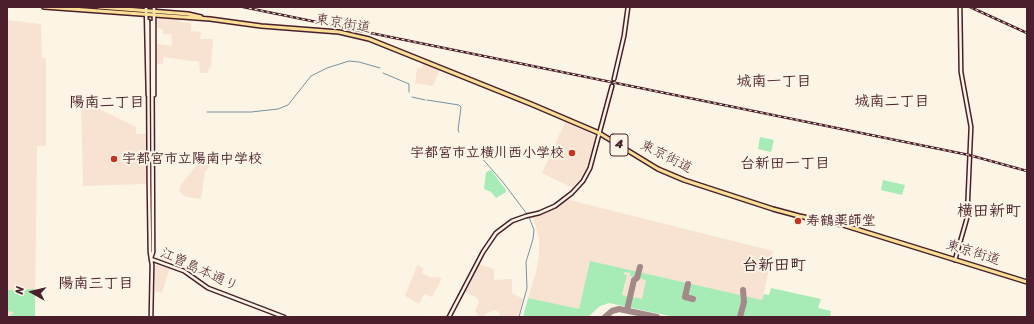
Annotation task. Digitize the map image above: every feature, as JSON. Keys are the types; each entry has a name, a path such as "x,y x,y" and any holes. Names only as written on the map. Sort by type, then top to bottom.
{"highway":[{"name":"東京街道","path":"44,7 210,19 261,26 339,32 369,39 524,101 599,133 658,169 696,184 773,209 806,218 844,225 1027,282"},
{"name":"4","path":"64,7 70,9"},
{"name":"東京街道","path":"99,7 146,9 188,14 210,19"}],"street":[{"path":"152,105 154,99 154,7"},
{"path":"614,79 621,50 628,7"},
{"path":"955,260 967,216 971,127 960,72 960,7"},
{"path":"146,9 147,91 149,101"},
{"path":"151,259 153,252 150,22 149,186 152,317"},
{"path":"449,317 487,244 496,233 512,221 539,213 555,206 579,186 590,168 612,86"},
{"name":"江曽島本通り","path":"151,259 184,271 200,284 212,290 284,317"}],"shaded area":[{"path":"161,18 191,23 191,31 201,32 200,39 213,39 211,67 209,67 208,73 200,73 199,62 163,57 163,64 157,64 157,44 172,46 171,34 163,34 163,29 156,28 157,21"},
{"path":"7,20 41,24 42,58 46,58 46,146 37,146 35,317 7,317"},
{"path":"424,62 440,69 433,86 415,83 417,68 421,68"},
{"name":"宇都宮市立陽南中学校","path":"81,100 136,127 136,134 146,134 146,184 83,186"},
{"name":"宇都宮市立横川西小学校","path":"565,122 596,136 587,171 573,188 542,173"},
{"path":"204,156 215,159 205,172 201,199 186,197 179,191 180,186"},
{"path":"566,199 773,251 762,301 590,262 579,310 528,298 536,272 539,255 539,239 536,226 531,216 549,211"},
{"path":"159,264 170,267 162,293 155,291 155,266"},
{"path":"479,264 494,269 494,280 512,279 512,293 523,299 518,317 500,317 499,312 494,310 483,317 479,317 475,311 479,302 477,298 465,292"},
{"path":"417,265 424,268 422,273 433,278 442,278 432,297 424,294 419,304 405,296"},
{"path":"624,272 631,274 630,276 647,279 642,300 622,295 627,275 623,274"}],"green space":[{"path":"760,137 774,140 771,152 758,149"},
{"path":"491,170 506,190 506,192 496,198 491,192 484,189 486,172"},
{"path":"883,180 905,185 902,195 881,190"},
{"path":"590,261 762,300 764,294 769,295 771,288 821,299 818,308 831,311 830,317 674,317 609,303 600,306 588,317 523,317 528,298 579,309","holes":["624,272 630,273 630,276 646,280 642,299 622,295 627,275 624,274"]},
{"path":"35,289 35,317 11,317 13,312 7,311 7,290"}],"waterway":[{"path":"207,112 251,112 278,109 288,105 311,76 327,68 349,61 359,62 380,68"},
{"path":"383,73 409,84 409,92"},
{"path":"412,97 425,100"},
{"path":"427,100 459,105 461,107 459,132"},
{"path":"465,146 466,149 480,156 502,181 527,214"},
{"path":"519,317 527,288 526,262 533,239 534,230 529,217"}],"taxiway":[{"path":"627,310 634,280 637,278 640,267"},
{"path":"688,284 685,297 693,299"},
{"path":"740,317 744,302 743,290"},
{"path":"605,317 612,311 619,309 657,317"}],"tunnel":[{"path":"148,7 148,21"},
{"path":"152,7 152,22"},
{"path":"612,86 614,79"}],"railway":[{"path":"243,7 969,155 1027,171"},
{"path":"970,7 1027,33"}],"place":[{"name":"宇都宮市立横川西小学校","path":"572,153"},
{"name":"宇都宮市立陽南中学校","path":"114,159"},
{"name":"寿鶴薬師堂","path":"798,221"}],"district":[{"name":"城南一丁目","path":"774,82"},
{"name":"城南二丁目","path":"892,102"},
{"name":"陽南二丁目","path":"107,103"},
{"name":"台新田一丁目","path":"785,164"},
{"name":"横田新町","path":"989,212"},
{"name":"台新田町","path":"774,266"},
{"name":"陽南三丁目","path":"96,284"}]}
